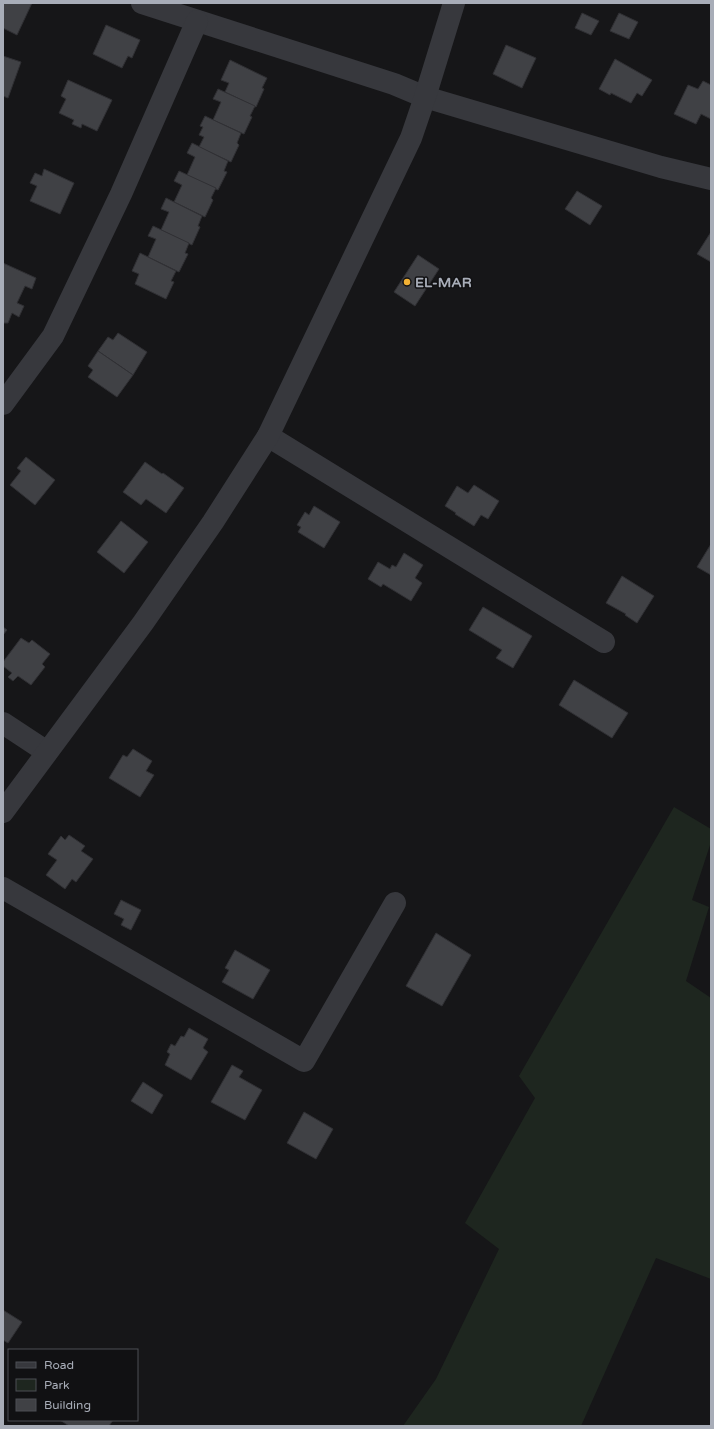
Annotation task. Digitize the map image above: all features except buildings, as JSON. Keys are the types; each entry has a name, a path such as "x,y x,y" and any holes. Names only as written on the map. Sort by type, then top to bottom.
{"street":[{"path":"142,3 394,84 425,97 661,167 711,179"},
{"path":"3,812 143,623 213,522 268,436 411,138 454,3"},
{"path":"3,404 53,336 121,194 197,21"},
{"path":"268,436 604,642"},
{"path":"3,723 47,752"},
{"path":"3,888 304,1061 395,903"}],"green space":[{"path":"674,807 711,829 711,842 692,900 709,907 686,981 711,998 711,1279 656,1258 581,1426 403,1426 436,1379 499,1249 465,1223 535,1098 519,1076"}],"place":[{"name":"EL-MAR","path":"407,282"}]}
